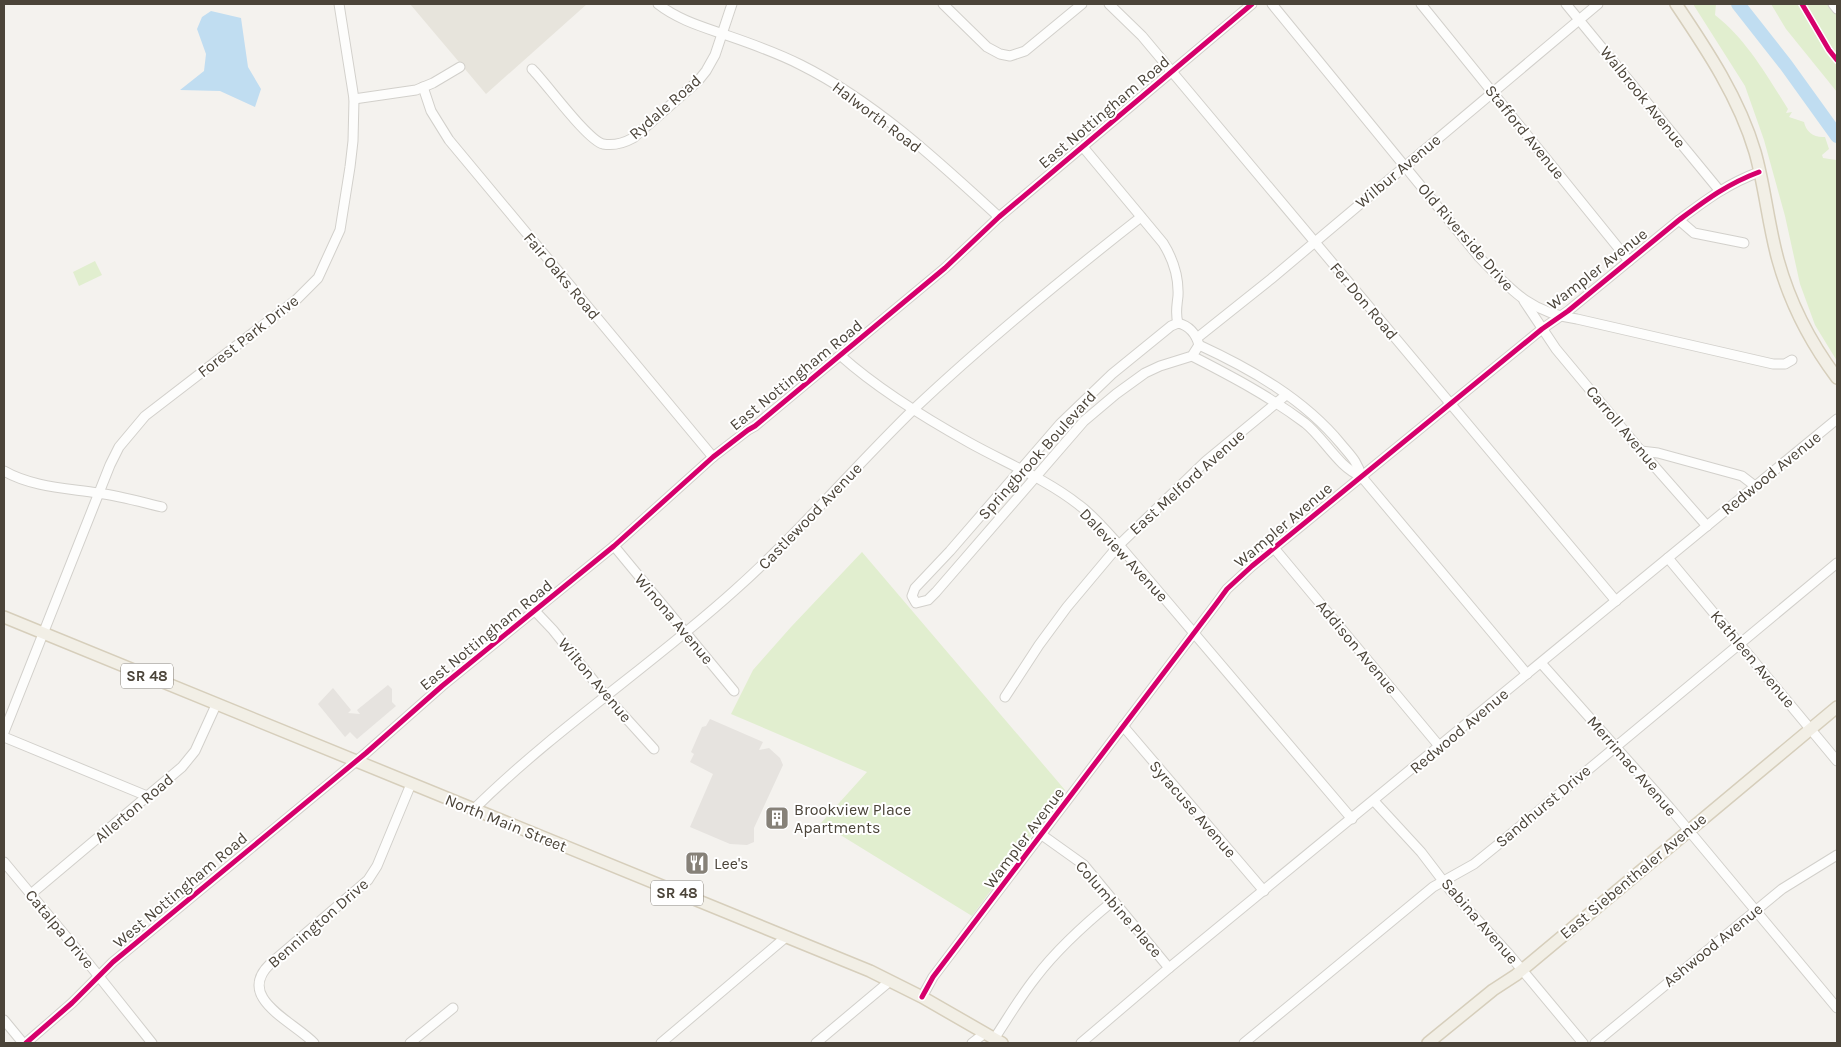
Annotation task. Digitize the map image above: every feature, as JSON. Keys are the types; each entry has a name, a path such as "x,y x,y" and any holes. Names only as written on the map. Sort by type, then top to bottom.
{"main road":[{"path":"1676,4 1731,92 1755,152 1778,259 1793,304 1815,347 1837,378"},
{"name":"North Main Street","path":"4,617 890,981 994,1038"},
{"name":"East Siebenthaler Avenue","path":"1428,1043 1493,990 1522,970 1837,707"}],"street":[{"name":"Forest Park Drive","path":"4,732 119,447 145,416 297,299 318,278 340,230 353,141 354,99 339,4"},
{"name":"Halworth Road","path":"658,4 682,19 758,46 799,64 859,99 962,183 999,217"},
{"name":"Rydale Road","path":"532,68 589,136 598,142 621,143 633,138 698,81 711,63 732,4"},
{"path":"943,4 987,47 1000,54 1010,56 1025,51 1082,4"},
{"name":"Fer Don Road","path":"1109,4 1142,36 1616,601"},
{"name":"East Nottingham Road","path":"354,761 366,753 442,686 614,546 714,457 841,356 945,268 999,217 1252,4"},
{"name":"Old Riverside Drive","path":"1272,4 1479,257 1522,299 1545,312 1559,317 1577,319 1773,364 1785,364 1792,360"},
{"name":"Stafford Avenue","path":"1421,4 1629,261"},
{"name":"Walbrook Avenue","path":"1566,4 1719,190"},
{"name":"Wilbur Avenue","path":"1198,342 1314,242 1598,4"},
{"path":"1833,4 1837,9"},
{"path":"354,99 407,92 423,87 460,68"},
{"name":"Fair Oaks Road","path":"423,87 431,111 449,140 714,457"},
{"path":"1083,147 1163,243 1174,265 1177,277 1176,316 1178,324 1186,325 1198,342 1254,373 1307,410 1326,427 1358,465 1361,476 1527,674"},
{"name":"Wampler Avenue","path":"922,997 933,977 1227,589 1361,476 1679,220 1719,190 1759,172"},
{"name":"Castlewood Avenue","path":"474,809 488,795 606,696 686,633 768,560 914,410 1027,307 1142,217"},
{"path":"1679,220 1694,234 1744,242"},
{"name":"Carroll Avenue","path":"1522,299 1542,329 1641,451 1707,526"},
{"name":"Springbrook Boulevard","path":"1178,324 1171,326 1090,394 1060,424 950,551 915,588 912,596 916,603 928,600 936,592 1084,421 1145,373 1192,356"},
{"path":"1198,342 1192,356 1231,376 1278,404 1317,433 1351,473 1361,476"},
{"name":"Daleview Avenue","path":"841,356 914,410 970,443 1035,477 1080,506 1119,545 1352,819"},
{"name":"East Melford Avenue","path":"1005,696 1061,615 1119,545 1206,461 1278,404 1286,395"},
{"name":"Redwood Avenue","path":"1081,1043 1169,968 1837,419"},
{"path":"1641,451 1658,453 1742,476 1755,486"},
{"path":"4,471 14,477 50,486 99,493 162,507"},
{"name":"Winona Avenue","path":"614,546 734,691"},
{"name":"Addison Avenue","path":"1274,548 1440,746"},
{"name":"Kathleen Avenue","path":"1668,558 1837,761"},
{"name":"Sandhurst Drive","path":"1244,1043 1419,899 1444,880 1474,864 1837,562"},
{"name":"Wilton Avenue","path":"535,611 654,750"},
{"name":"Merrimac Avenue","path":"1541,663 1689,830 1837,1008"},
{"name":"Allerton Road","path":"31,894 182,767 192,756 216,705"},
{"name":"Syracuse Avenue","path":"1123,726 1264,891"},
{"path":"4,737 147,796"},
{"name":"West Nottingham Road","path":"25,1043 72,1003 113,962 354,761"},
{"name":"Bennington Drive","path":"314,1043 263,1000 259,989 261,974 270,964 368,880 377,866 411,784"},
{"name":"Sabina Avenue","path":"1374,801 1522,970 1583,1043"},
{"name":"Columbine Place","path":"1042,835 1084,865 1169,968"},
{"name":"Ashwood Avenue","path":"1595,1043 1782,889 1837,855"},
{"name":"Catalpa Drive","path":"4,862 152,1043"},
{"path":"972,1043 994,1038 1020,998 1046,964 1084,925 1113,901"},
{"path":"661,1043 786,937"},
{"path":"816,1043 890,981"},
{"path":"410,1043 453,1008"},
{"path":"4,1020 25,1043"}],"shaded area":[{"path":"410,4 587,4 486,94"},
{"path":"388,685 392,689 392,702 396,706 357,739 350,732 345,737 318,704 333,688 351,710 348,713 360,714 357,710"},
{"path":"710,719 763,742 759,750 769,748 780,758 783,765 754,828 754,842 747,845 730,844 690,827 713,774 690,762 694,754 691,752 702,727 706,726"}],"green space":[{"path":"1693,4 1716,4 1715,15 1737,36 1756,59 1788,109 1786,113 1792,112 1789,117 1804,122 1811,134 1825,137 1829,149 1822,155 1823,158 1836,160 1837,361 1815,325 1800,284 1785,216 1764,140 1745,86"},
{"path":"1771,4 1837,4 1837,92 1786,29"},
{"path":"95,261 102,275 79,286 73,272"},
{"path":"862,552 1065,790 972,916 821,823 867,772 731,714 753,670"}],"water":[{"path":"211,11 241,18 248,67 261,89 255,107 220,91 180,90 204,71 206,54 197,29 202,17"}],"waterway":[{"path":"1738,4 1786,65 1837,136"}],"cycle path":[{"path":"26,1043 72,1003 113,962 366,753 442,686 614,546 713,457 755,426 945,268 999,217 1252,4"},
{"path":"1802,4 1837,60"},
{"path":"922,997 933,977 1227,589 1252,566 1542,329 1568,311 1679,220 1727,187 1759,172"}],"place":[{"name":"Brookview Place Apartments","path":"777,818"},
{"name":"Lee's","path":"697,863"}]}
